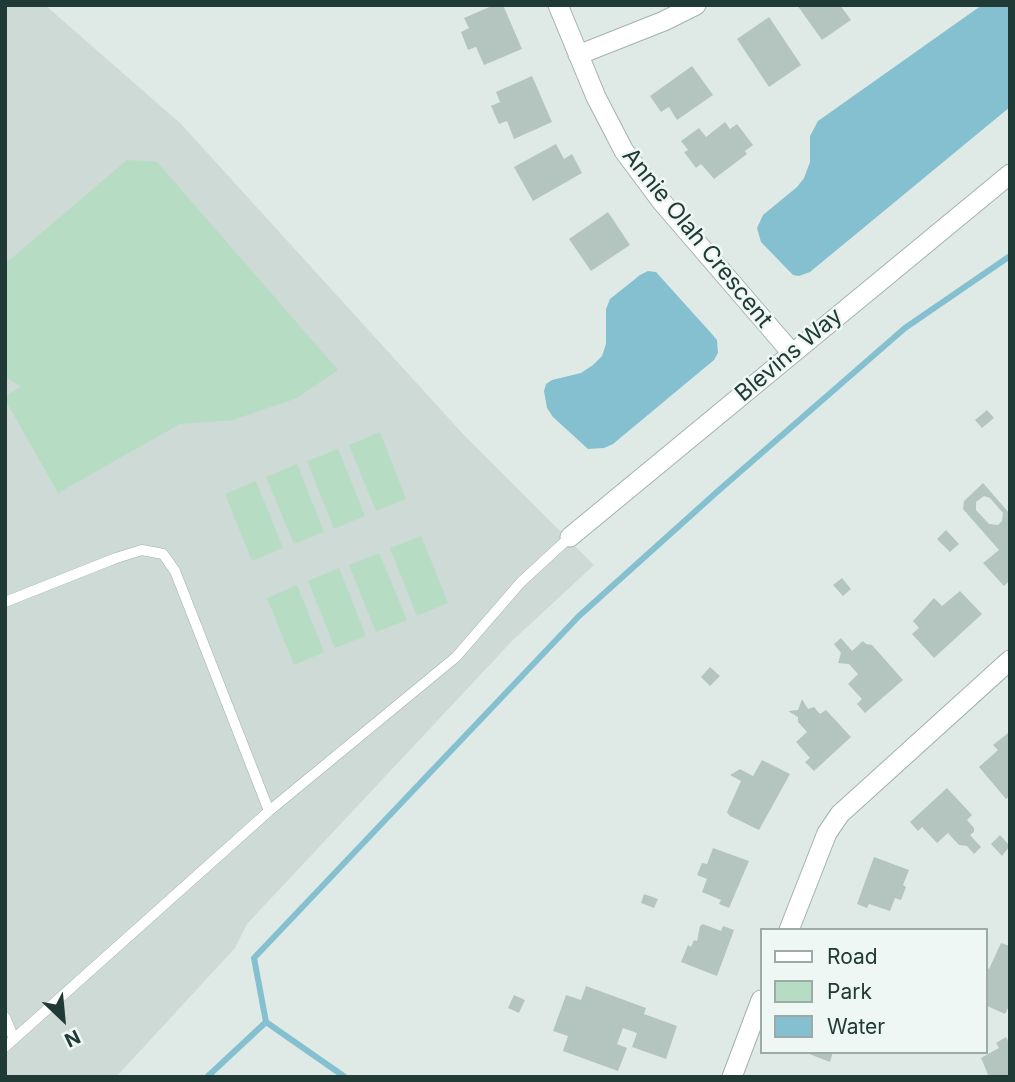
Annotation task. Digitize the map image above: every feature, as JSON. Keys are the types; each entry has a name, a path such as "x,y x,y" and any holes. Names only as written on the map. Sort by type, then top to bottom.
{"street":[{"name":"Annie Olah Crescent","path":"558,5 610,127 643,178 792,352"},
{"path":"578,55 664,21 696,5"},
{"name":"Blevins Way","path":"570,537 1010,174"},
{"path":"790,928 827,833 840,814 1010,660"},
{"path":"732,1077 760,1003"}],"lane":[{"path":"5,1047 269,811 456,657 521,582 570,537"},
{"path":"5,602 142,550 163,554 180,584 269,811"},
{"path":"5,1017 14,1039"}],"shaded area":[{"path":"5,5 45,5 181,124 463,434 594,565 512,641 247,924 235,948 116,1077 5,1077"}],"green space":[{"path":"127,160 157,162 338,370 297,398 233,420 180,424 58,493 5,399 5,396 21,387 5,376 5,264"},
{"path":"380,432 406,499 376,511 349,445"},
{"path":"338,449 365,516 334,529 307,461"},
{"path":"297,464 324,532 294,544 266,477"},
{"path":"256,481 283,548 252,561 225,494"},
{"path":"421,536 448,603 417,616 390,548"},
{"path":"379,553 407,620 376,632 349,565"},
{"path":"339,568 366,636 335,648 308,581"},
{"path":"297,585 324,652 294,665 267,598"}],"water":[{"path":"982,5 1010,5 1010,107 810,272 793,275 761,242 757,228 763,215 804,178 810,162 810,136 818,121"},
{"path":"648,271 656,272 717,340 718,353 714,360 613,444 604,448 588,449 553,417 547,408 544,391 546,384 581,373 602,356 606,344 606,309 610,299"}],"building":[{"path":"494,5 503,5 522,49 484,65 476,47 468,50 461,32 469,28 464,18"},
{"path":"797,5 840,5 851,20 822,40"},
{"path":"769,17 801,65 769,87 737,39"},
{"path":"692,66 713,95 677,120 669,107 661,112 650,96"},
{"path":"532,76 552,122 514,139 507,121 499,124 491,106 500,102 496,92"},
{"path":"725,122 730,129 737,124 753,145 745,151 747,154 714,179 701,164 696,168 684,152 688,150 681,141 699,128 706,137"},
{"path":"556,144 564,159 572,154 582,173 533,201 514,167"},
{"path":"608,212 630,245 591,271 569,239"},
{"path":"987,410 994,418 982,428 975,420"},
{"path":"983,483 1010,514 1010,580 1004,586 983,563 999,550 963,509 964,501","holes":["984,496 990,498 1003,513 1002,521 998,525 989,524 976,510 976,502"]},
{"path":"946,530 959,544 950,552 937,539"},
{"path":"842,578 851,589 843,596 833,585"},
{"path":"960,591 982,614 934,658 912,634 919,628 913,621 934,598 942,606"},
{"path":"841,638 852,651 863,641 872,645 903,680 865,713 857,704 862,699 848,684 858,674 849,664 838,663 841,653 834,644"},
{"path":"710,667 720,676 710,686 701,677"},
{"path":"802,699 808,709 814,707 820,714 826,710 851,737 814,771 805,762 810,758 796,742 807,732 798,722 798,717 788,711 798,710"},
{"path":"1008,733 1010,796 1006,799 979,767 998,750 993,745"},
{"path":"762,760 790,774 759,830 727,812 741,781 730,775 740,769 753,776"},
{"path":"947,788 972,815 967,820 974,828 970,835 981,847 974,854 967,846 959,845 948,833 937,843 922,827 918,831 910,822"},
{"path":"1000,835 1010,846 1002,856 991,844"},
{"path":"713,848 749,861 729,908 719,904 721,900 702,892 707,879 697,875 702,863 707,864"},
{"path":"874,857 909,870 901,900 895,898 890,911 869,904 867,908 857,904"},
{"path":"644,894 658,899 654,908 641,903"},
{"path":"703,924 721,931 723,926 734,930 717,976 681,962 688,945 691,947 694,940 697,941 700,926"},
{"path":"1001,943 1010,946 1010,1004 1005,1014 987,1006 987,968 989,969"},
{"path":"586,986 646,1008 644,1014 677,1026 666,1059 632,1047 637,1033 623,1028 617,1044 627,1048 618,1071 563,1051 568,1036 553,1031 566,995 581,1000"},
{"path":"514,995 525,1000 519,1013 508,1008"},
{"path":"1006,1037 1010,1044 1010,1077 989,1077 981,1058 999,1048 996,1043"},
{"path":"809,1054 832,1054 830,1062"}],"waterway":[{"path":"345,1077 266,1022 254,958 579,616 905,328 1010,256"},
{"path":"207,1077 266,1022"}]}
